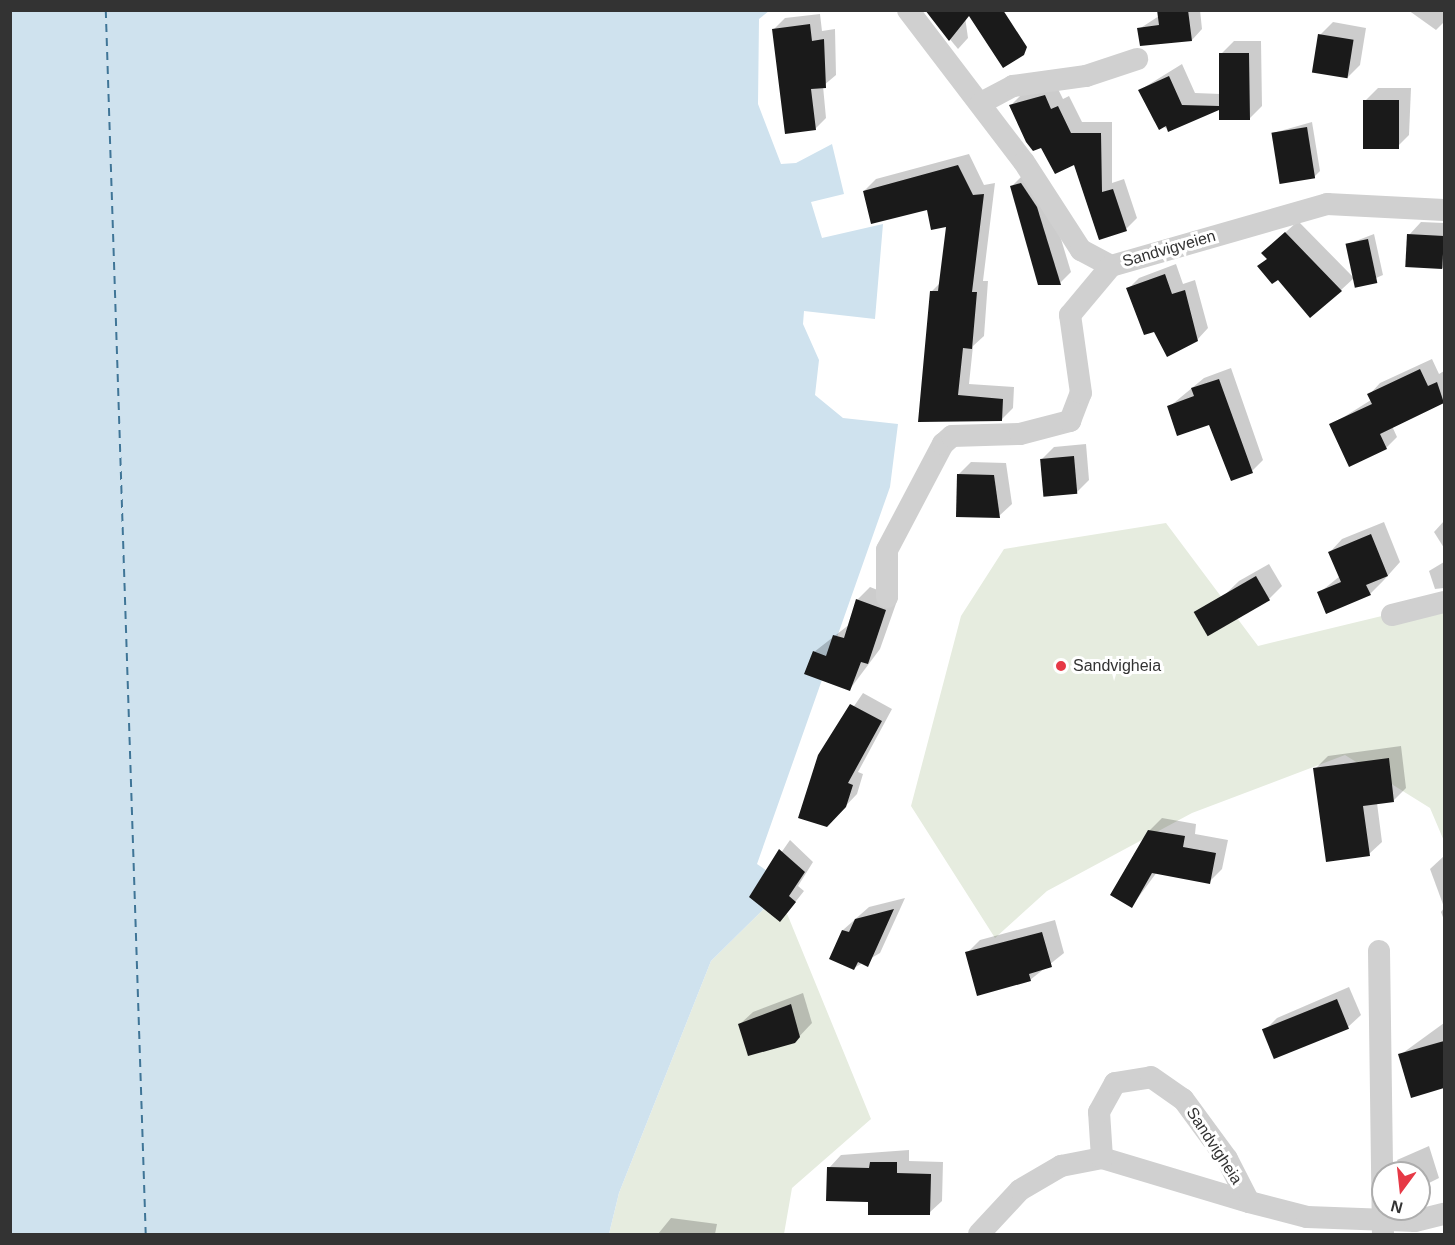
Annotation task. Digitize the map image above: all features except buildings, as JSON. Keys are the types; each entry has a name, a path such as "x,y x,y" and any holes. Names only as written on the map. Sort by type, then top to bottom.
{"street":[{"name":"Sandvigveien","path":"908,10 981,103 1081,250 1112,266 1327,204 1444,210"},
{"path":"981,103 1013,86 1086,76 1137,59"},
{"path":"887,597 886,550 943,444 952,436 1020,434 1070,421 1080,393 1070,315 1112,266"},
{"path":"1392,615 1444,602"},
{"path":"1379,951 1382,1228"},
{"name":"Sandvigheia","path":"1102,1158 1099,1112 1115,1083 1151,1077 1183,1099 1249,1202"},
{"name":"Sandvigheia","path":"979,1234 1020,1190 1061,1166 1102,1158 1307,1217 1382,1228 1444,1214"}],"shaded area":[{"path":"1166,523 1258,646 1444,601 1444,841 1430,808 1345,755 1192,813 1047,891 995,938 911,806 961,616 1004,549"},
{"path":"779,894 871,1119 792,1188 784,1234 609,1234 619,1193 711,961"}],"water":[{"path":"10,11 769,11 759,19 758,104 781,164 796,163 832,144 844,194 811,202 822,238 883,224 875,319 804,311 803,324 819,360 815,395 843,418 898,424 890,487 757,864 788,885 711,961 619,1193 609,1234 11,1234"}],"ferry route":[{"path":"106,10 146,1234"}],"place":[{"name":"Sandvigheia","path":"1061,666"}]}
